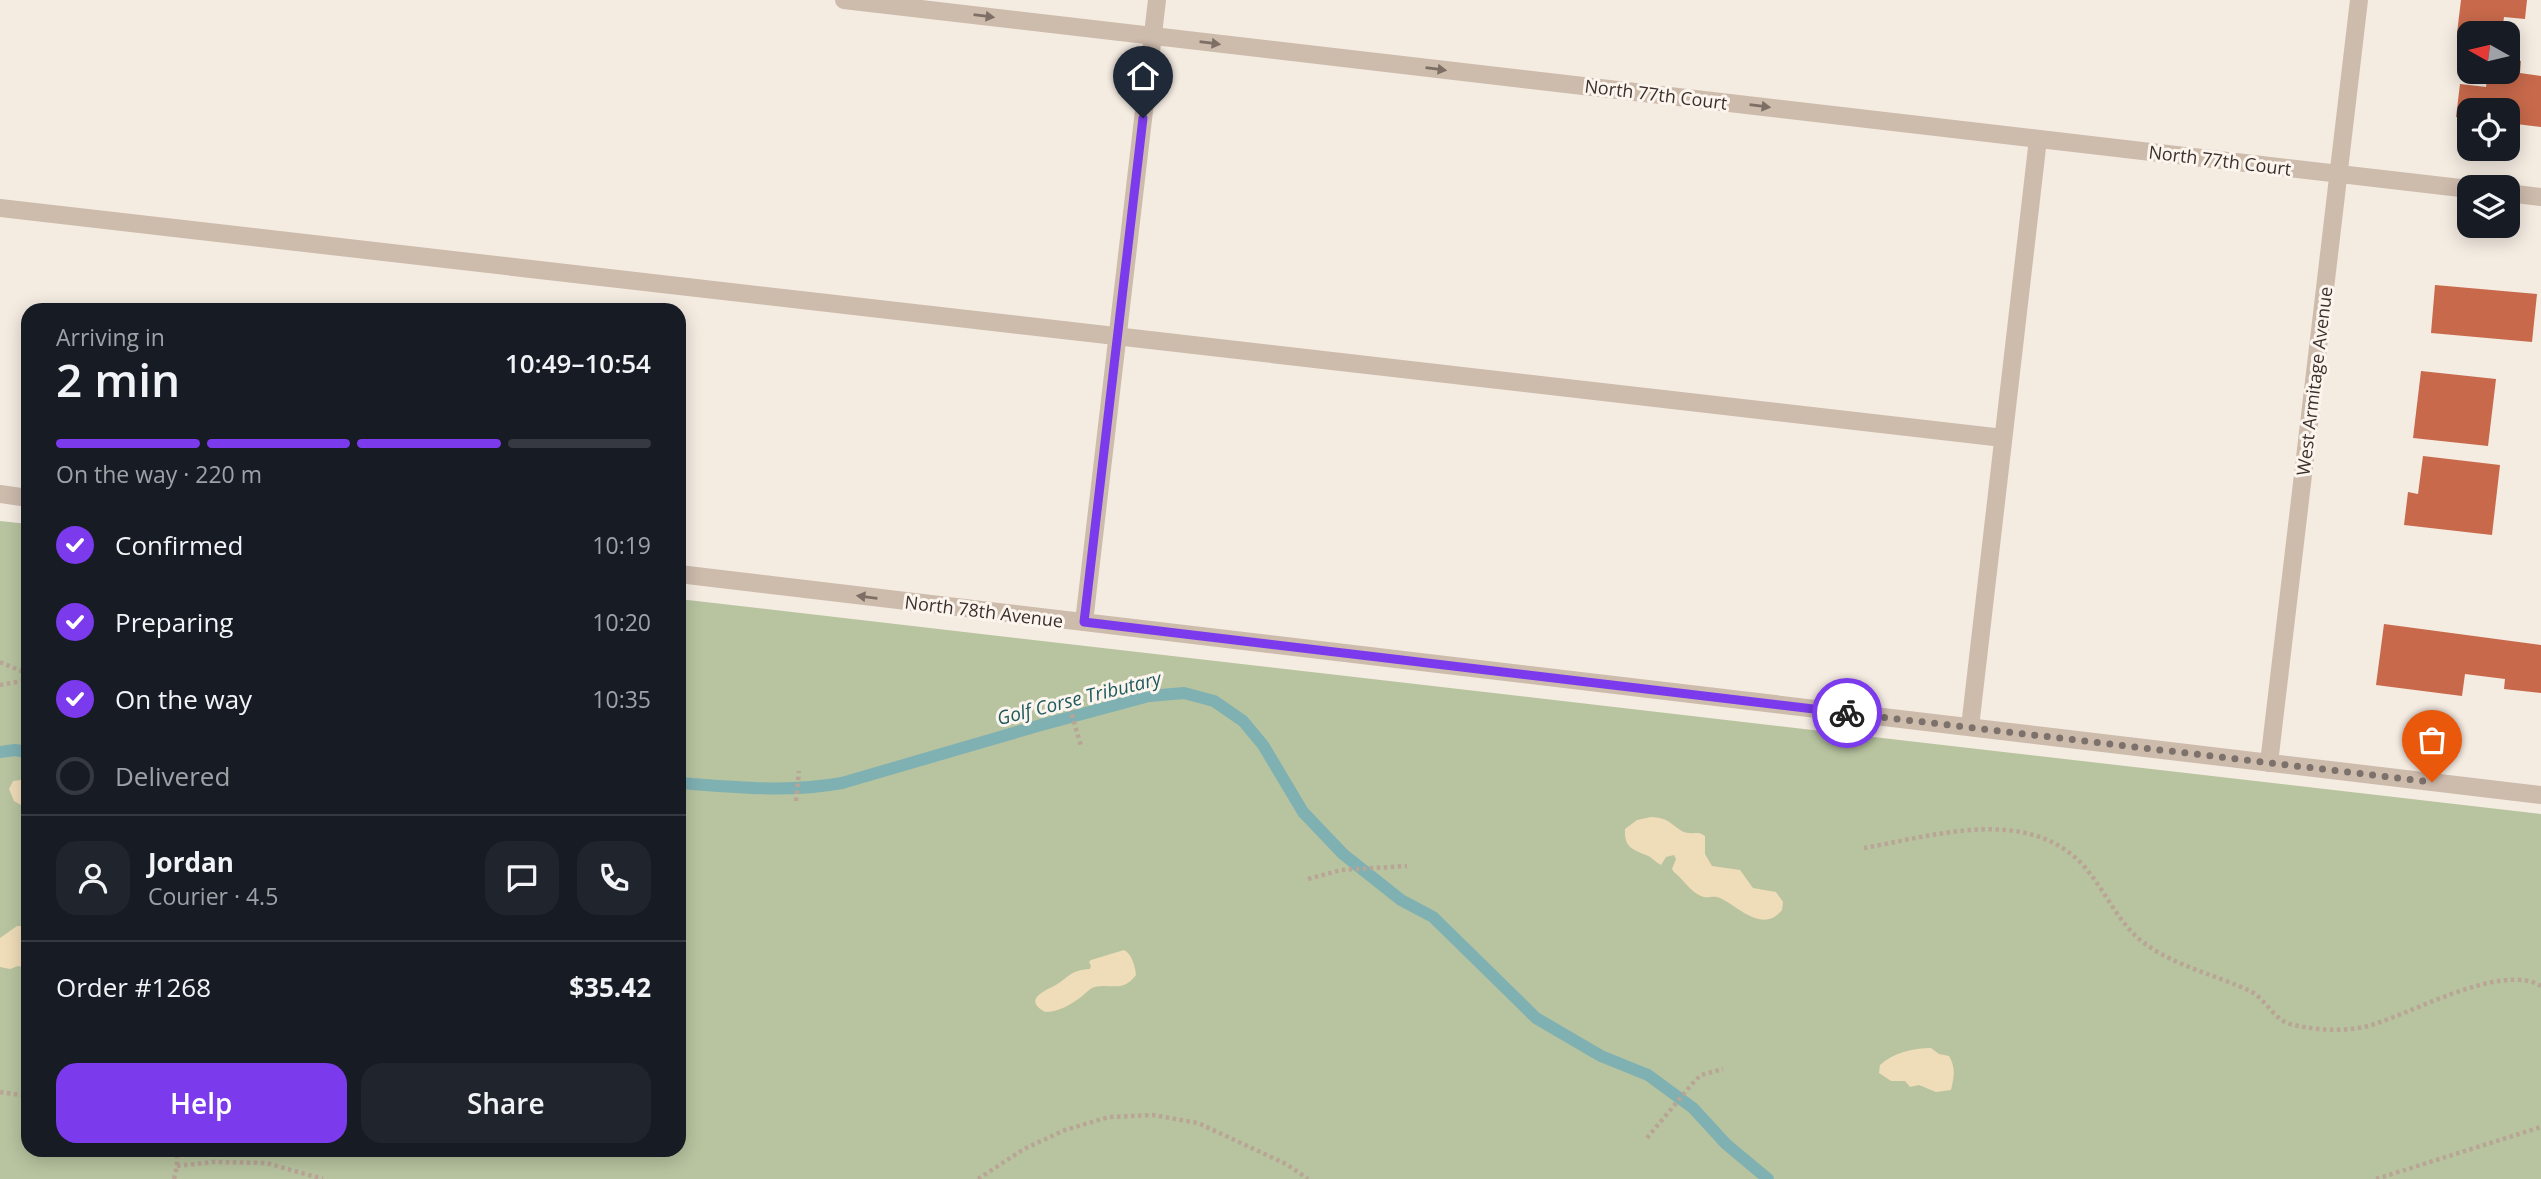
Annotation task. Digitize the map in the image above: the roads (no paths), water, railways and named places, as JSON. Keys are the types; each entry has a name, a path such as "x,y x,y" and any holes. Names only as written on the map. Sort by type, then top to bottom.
{"street":[{"name":"North 77th Court","path":"844,0 2457,188"},
{"path":"1084,622 1157,0"},
{"name":"West Armitage Avenue","path":"2269,763 2358,0"},
{"path":"1970,727 2038,139"},
{"path":"2520,194 2541,197"},
{"path":"0,208 2003,438"},
{"path":"0,494 21,497"},
{"name":"North 78th Avenue","path":"686,576 2541,794"}],"waterway":[{"name":"Golf Corse Tributary","path":"686,783 801,788 842,783 1149,696 1184,693 1214,701 1243,721 1263,745 1303,812 1343,854 1401,900 1433,917 1536,1018 1601,1056 1648,1075 1693,1108 1726,1144 1768,1179"},
{"name":"Golf Corse Tributary","path":"0,752 21,751"}]}
